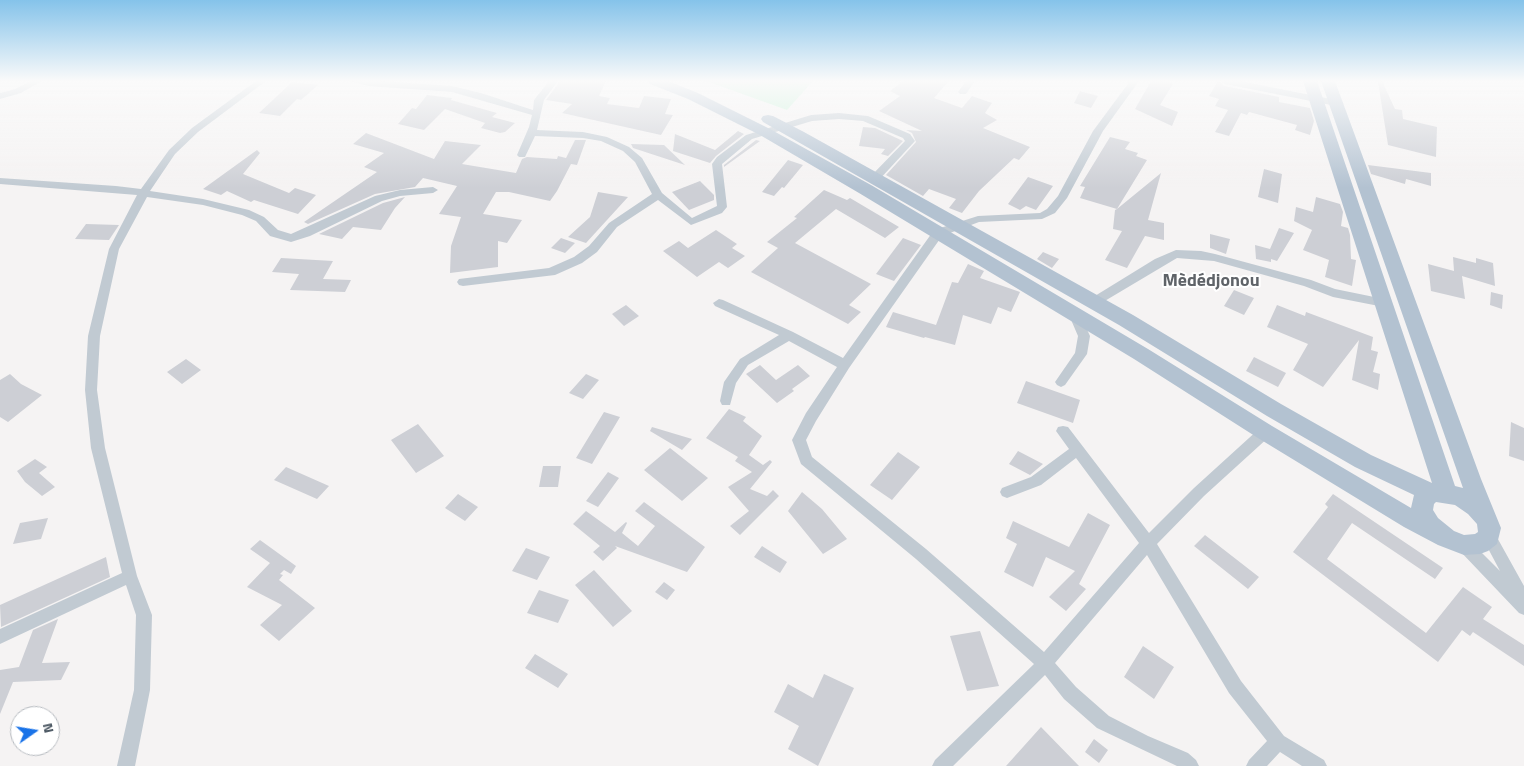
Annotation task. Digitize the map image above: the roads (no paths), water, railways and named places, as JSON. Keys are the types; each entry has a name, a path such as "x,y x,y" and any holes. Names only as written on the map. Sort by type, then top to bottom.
{"main road":[{"path":"744,117 774,129 874,179 959,226 1094,302 1363,461 1439,493 1461,497 1476,507 1487,528"},
{"path":"753,117 938,234 1142,354 1265,432 1412,520 1455,541 1480,544 1487,528 1341,117"},
{"path":"1323,117 1384,303 1439,493"},
{"path":"1439,493 1423,500 1422,512 1430,526 1455,541"}],"street":[{"path":"126,766 142,690 144,615 130,576 98,448 91,390 94,336 114,249 144,192 172,152 195,130 213,117"},
{"path":"522,155 536,117"},
{"path":"531,133 584,135 604,139 626,149 639,160 658,195 691,222 718,211 722,207 717,164 720,159 749,137 811,118 829,117"},
{"path":"849,117 865,118 907,136 910,141 874,179"},
{"path":"1109,117 1098,131 1062,198 1051,211 1042,216 978,219 938,234 845,365 811,417 799,440 806,460 921,554 1044,662 1070,693 1103,722 1142,742 1182,759 1190,766"},
{"path":"0,181 68,184 144,192 203,202 244,212 260,219 274,233 291,238 306,233 379,198 400,193 433,190"},
{"path":"463,282 551,272 578,260 593,249 613,225 658,195"},
{"path":"1094,302 1159,262 1176,254 1201,254 1307,283 1333,293 1384,303"},
{"path":"719,303 789,335 845,365"},
{"path":"1060,382 1081,354 1084,336 1075,316"},
{"path":"726,401 730,382 744,362 789,335"},
{"path":"1063,431 1148,543 1235,687 1278,742 1318,766"},
{"path":"941,766 1036,673 1096,606 1148,543 1199,492 1265,432"},
{"path":"1007,492 1036,481 1078,450"},
{"path":"1487,528 1524,600"},
{"path":"1455,541 1524,608"},
{"path":"0,637 130,576"},
{"path":"1255,766 1278,742"}],"district":[{"name":"Mèdédjonou","path":"1211,282"}]}
